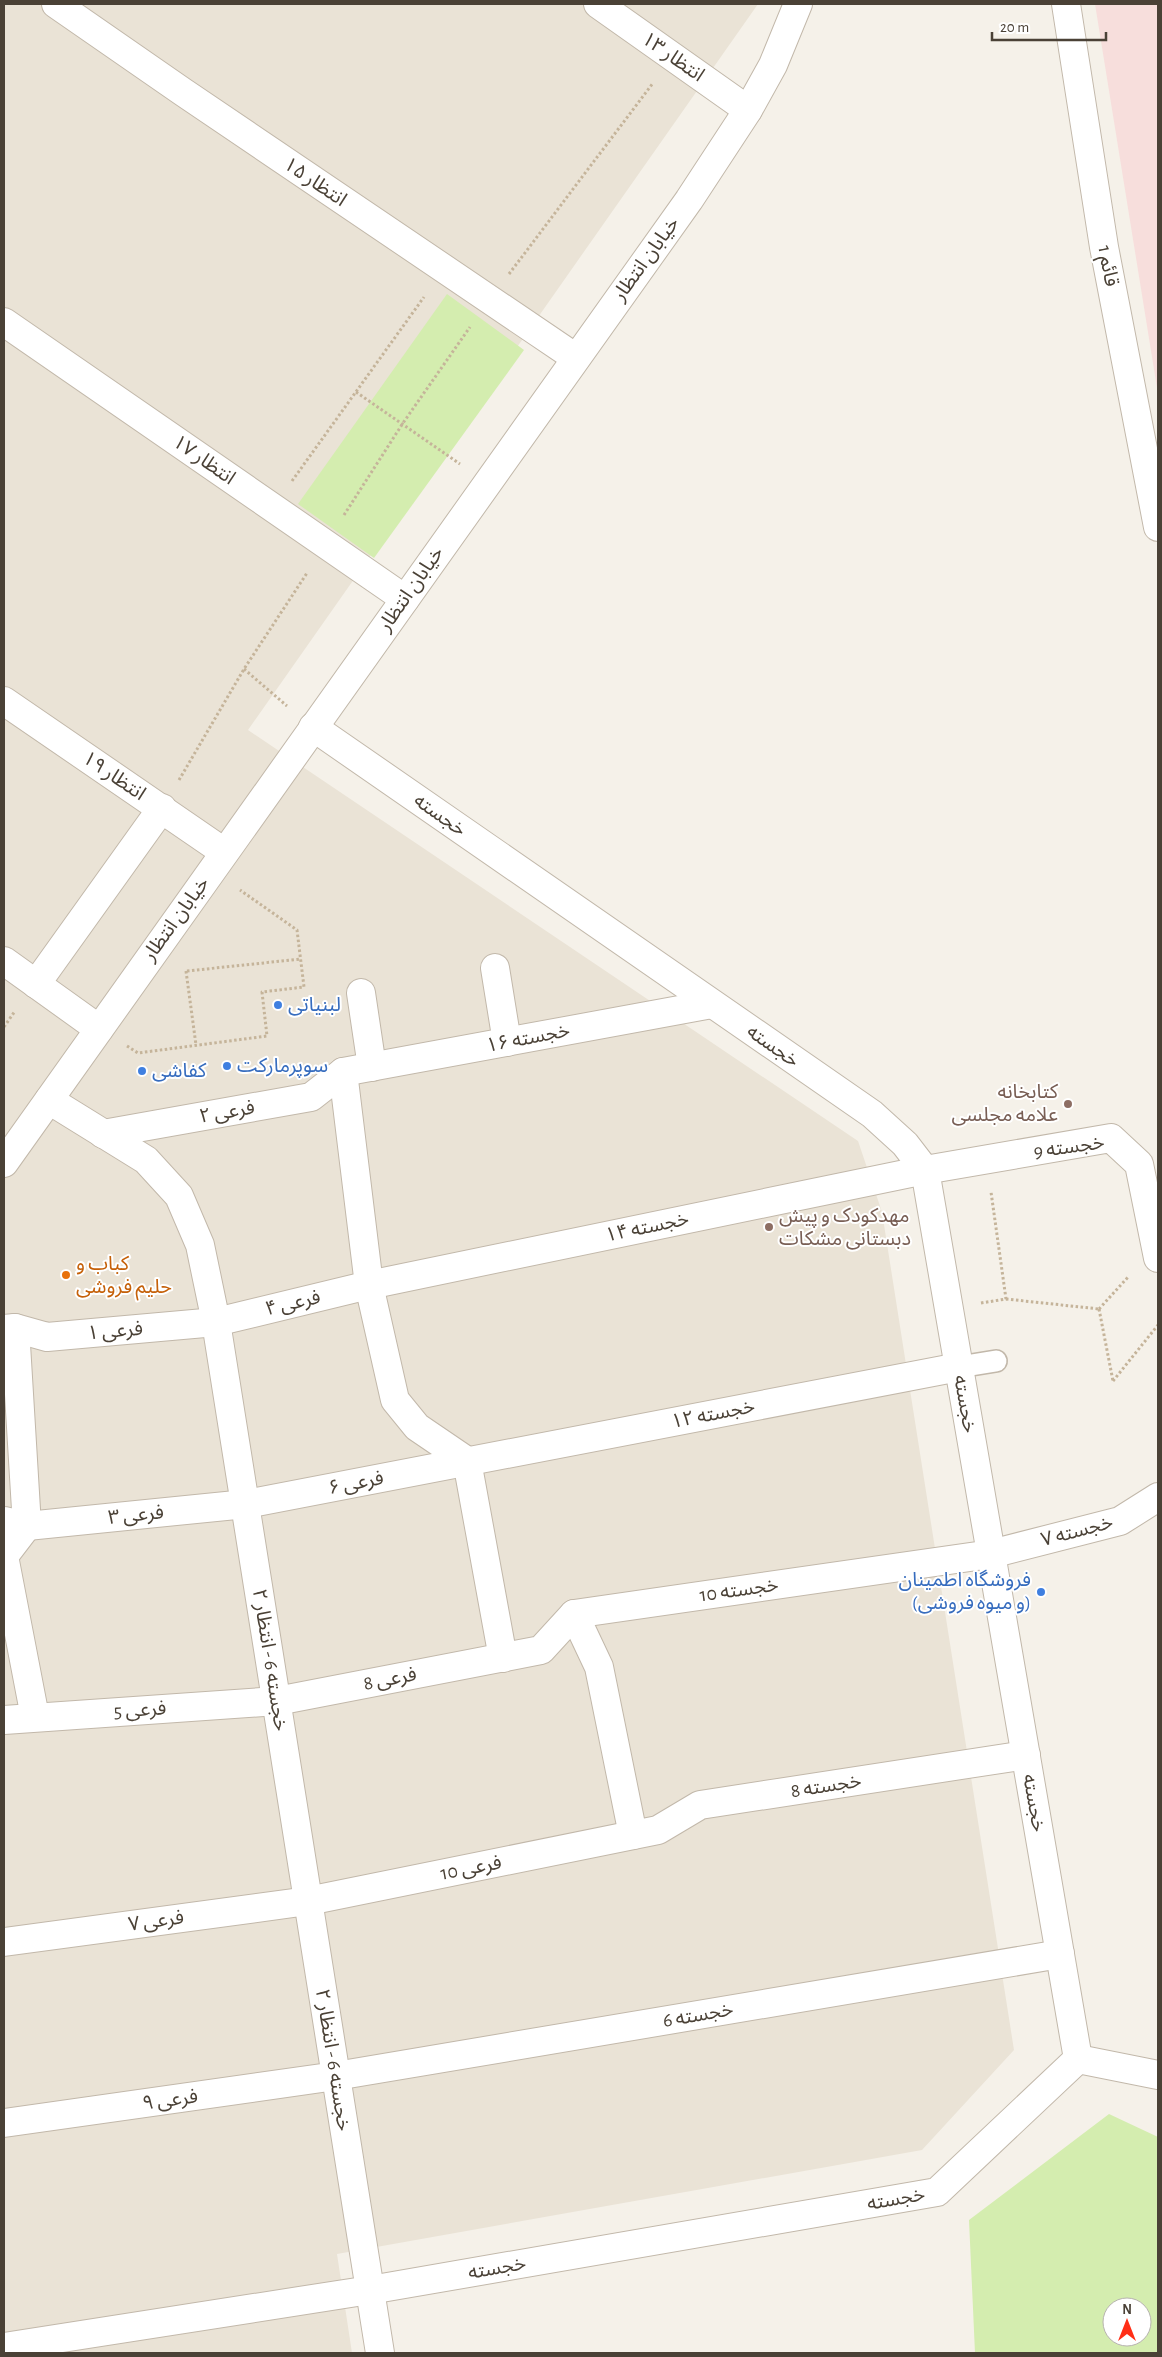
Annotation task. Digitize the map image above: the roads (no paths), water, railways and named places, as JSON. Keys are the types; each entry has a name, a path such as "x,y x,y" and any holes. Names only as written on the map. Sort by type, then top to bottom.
{"street":[{"name":"انتظار ۱۵","path":"56,4 576,358"},
{"name":"انتظار ۱۳","path":"598,4 748,110"},
{"name":"خیابان انتظار","path":"4,1163 404,598 689,200 748,110 773,65 798,4"},
{"name":"قائم 1","path":"1066,4 1104,246 1158,528"},
{"name":"انتظار ۱۷","path":"4,322 404,598"},
{"name":"انتظار ۱۹","path":"4,701 162,808 218,861"},
{"name":"خجسته","path":"4,2347 370,2290 938,2192 1078,2058 925,1170 905,1144 872,1114 313,727"},
{"path":"36,984 162,808"},
{"path":"4,962 99,1028"},
{"path":"495,968 507,1042"},
{"path":"361,993 372,1067"},
{"name":"خجسته ۱۶","path":"343,1072 712,1004"},
{"path":"343,1072 369,1285 395,1400 417,1427 467,1461 503,1658 542,1650 574,1614 599,1667 633,1835"},
{"name":"فرعی ۲","path":"104,1134 311,1097 343,1072"},
{"name":"خجسته 6 - انتظار ۲","path":"49,1100 146,1160 179,1196 200,1245 216,1322 246,1504 380,2353"},
{"name":"خجسته 9","path":"925,1170 1111,1138 1140,1164 1157,1252"},
{"name":"خجسته ۱۴","path":"369,1285 925,1170"},
{"name":"فرعی ۴","path":"216,1322 369,1285"},
{"name":"فرعی ۱","path":"10,1328 47,1337 216,1322"},
{"path":"10,1328 15,1523 4,1556 35,1717"},
{"name":"خجسته ۱۲","path":"467,1461 959,1367"},
{"name":"فرعی ۶","path":"246,1504 467,1461"},
{"name":"خجسته ۷","path":"991,1554 1120,1521 1158,1497"},
{"name":"فرعی ۳","path":"15,1523 246,1504"},
{"name":"خجسته 10","path":"574,1614 991,1554"},
{"name":"فرعی 8","path":"277,1701 503,1658"},
{"name":"فرعی 5","path":"4,1720 277,1701"},
{"name":"خجسته 8","path":"633,1835 658,1830 700,1806 1026,1755"},
{"name":"فرعی 10","path":"308,1901 633,1835"},
{"name":"فرعی ۷","path":"4,1942 308,1901"},
{"name":"خجسته 6","path":"336,2076 1060,1954"},
{"path":"1078,2058 1158,2075"},
{"name":"فرعی ۹","path":"4,2123 336,2076"}],"lane":[{"path":"959,1367 996,1361"}],"place":[{"name":"لبنیاتی","path":"278,1005"},
{"name":"سوپرمارکت","path":"227,1066"},
{"name":"کفاشی","path":"142,1071"},
{"name":"کتابخانه علامه مجلسی","path":"1068,1104"},
{"name":"مهدکودک و پیش دبستانی مشکات","path":"769,1227"},
{"name":"کباب و حلیم فروشی","path":"66,1275"},
{"name":"فروشگاه اطمینان (و میوه فروشی)","path":"1041,1592"}]}
